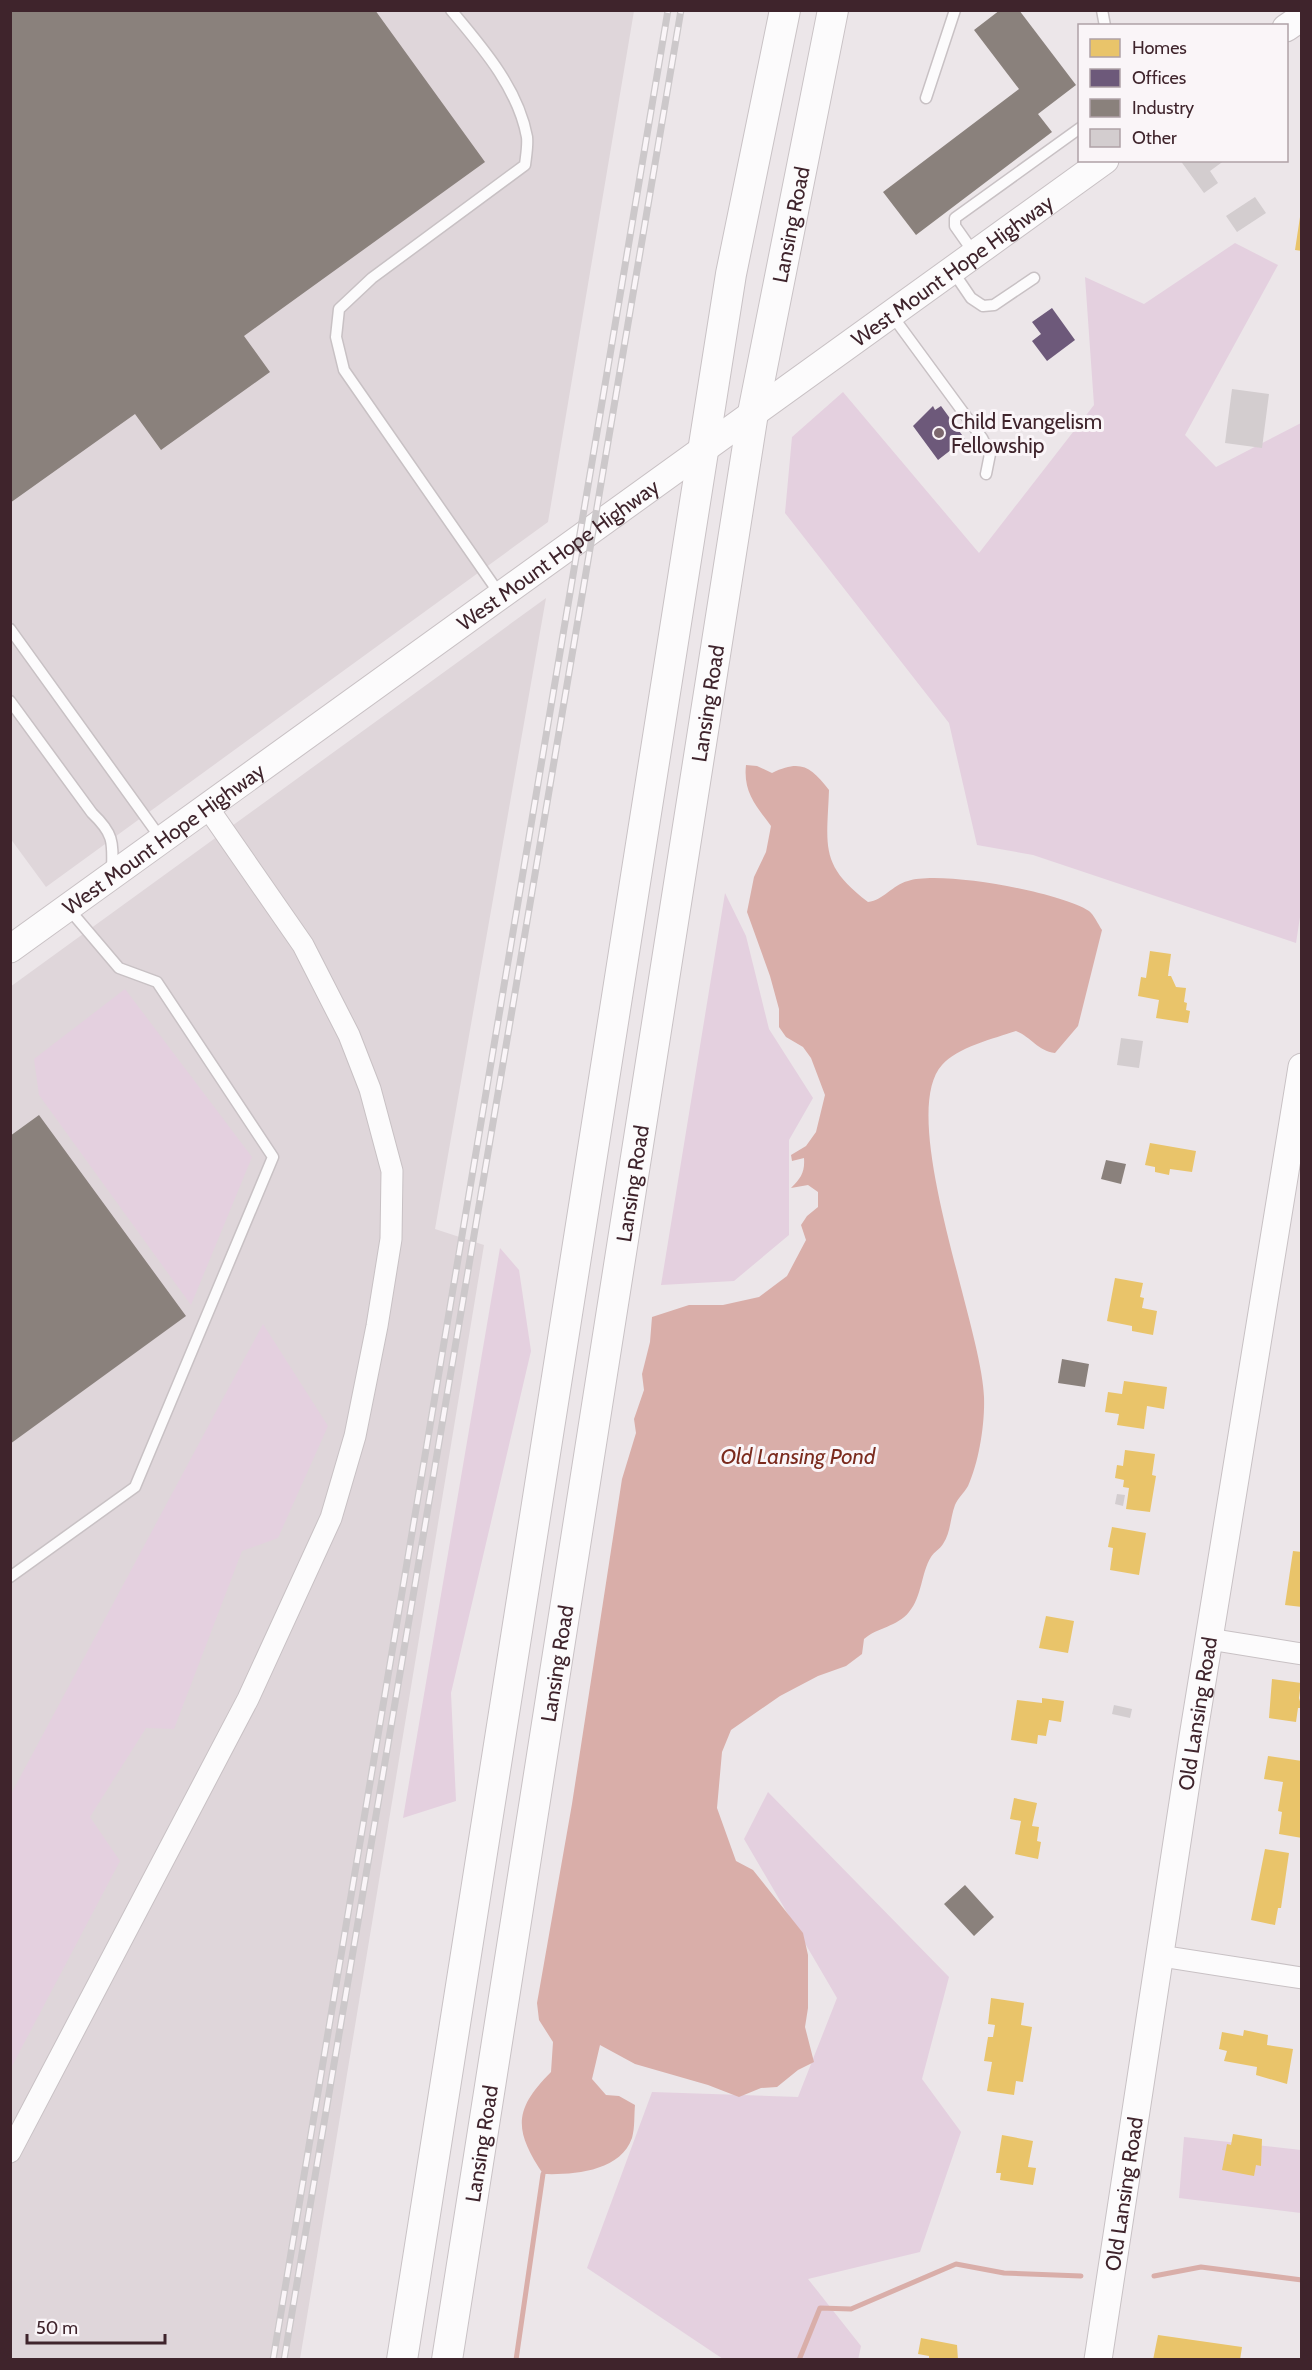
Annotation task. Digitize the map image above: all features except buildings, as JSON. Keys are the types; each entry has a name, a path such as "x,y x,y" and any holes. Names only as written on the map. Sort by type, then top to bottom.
{"main road":[{"name":"Lansing Road","path":"402,2360 702,451 731,274 785,10"},
{"name":"Lansing Road","path":"447,2360 753,413 833,10"}],"street":[{"path":"1288,27 1302,17"},
{"name":"West Mount Hope Highway","path":"10,950 1102,162"},
{"path":"10,2152 248,1699 331,1518 355,1436 377,1326 391,1239 392,1171 370,1089 349,1035 303,945 208,808"},
{"name":"Old Lansing Road","path":"1100,2348 1209,1639 1302,1067"},
{"path":"1209,1639 1302,1654"},
{"path":"1161,1956 1302,1978"}],"lane":[{"path":"451,10 479,44 515,98 527,139 525,165 372,278 339,309 336,337 344,370 501,596"},
{"path":"926,98 955,10"},
{"path":"974,254 955,226 955,218 1078,129"},
{"path":"952,270 971,298 983,306 994,305 1034,278"},
{"path":"891,313 982,438 990,454 986,474"},
{"path":"10,629 162,840"},
{"path":"10,701 92,813 106,826 113,841 112,877"},
{"path":"10,1577 135,1488 273,1157 157,982 120,968 68,908"}],"shaded area":[{"path":"10,11 634,11 548,522 46,887 10,838"},
{"path":"1235,243 1278,265 1185,435 1216,467 1301,423 1302,904 1296,943 1033,855 977,845 949,723 785,513 792,437 843,392 979,553 1094,405 1085,277 1144,304"},
{"path":"546,598 435,1229 484,1245 300,2359 11,2359 10,987"},
{"path":"725,893 746,936 769,1029 813,1098 789,1140 789,1235 734,1281 661,1285"},
{"path":"125,989 252,1157 191,1305 39,1095 34,1059"},
{"path":"500,1248 519,1270 531,1351 451,1693 456,1801 403,1818"},
{"path":"263,1324 328,1426 278,1538 242,1551 174,1729 146,1728 90,1817 120,1861 11,2068 11,1794"},
{"path":"768,1792 949,1977 922,2079 961,2132 920,2252 808,2279 861,2346 858,2360 723,2359 587,2268 652,2092 798,2097 837,1998 744,1839"},
{"path":"1184,2137 1301,2150 1301,2213 1179,2198"}],"water":[{"name":"Old Lansing Pond","path":"746,765 757,766 772,773 798,766 811,771 823,782 829,790 827,826 829,853 841,877 868,902 874,901 908,881 946,878 972,881 1027,890 1074,904 1089,911 1102,930 1078,1026 1055,1053 1044,1050 1016,1031 976,1044 948,1059 942,1065 931,1091 929,1129 935,1174 980,1365 984,1397 982,1431 975,1466 968,1486 955,1505 946,1539 931,1557 917,1599 904,1617 864,1639 862,1654 846,1666 818,1676 780,1696 731,1730 722,1752 717,1808 736,1861 753,1870 803,1933 808,1955 808,2008 805,2027 814,2062 798,2070 777,2087 761,2088 739,2097 708,2085 635,2064 600,2045 592,2079 606,2095 619,2096 635,2105 632,2138 626,2149 606,2165 567,2174 543,2174 527,2145 522,2121 524,2109 530,2098 551,2072 553,2042 539,2020 537,2003 572,1804 622,1479 636,1433 634,1419 644,1390 642,1374 650,1342 652,1317 689,1305 723,1305 759,1297 787,1276 806,1240 801,1225 807,1216 818,1207 818,1192 808,1185 791,1188 802,1174 804,1158 792,1161 791,1155 806,1146 816,1132 825,1095 811,1058 803,1047 786,1037 779,1027 779,1009 770,976 747,912 754,877 766,852 771,826 749,791"}],"waterway":[{"path":"516,2360 543,2174"},
{"path":"799,2360 820,2308 851,2309 956,2264 1004,2273 1081,2276"},
{"path":"1154,2276 1201,2267 1302,2280"}],"railway":[{"path":"273,2360 668,10"},
{"path":"284,2360 681,10"}],"place":[{"name":"Child Evangelism Fellowship","path":"939,433"}]}
